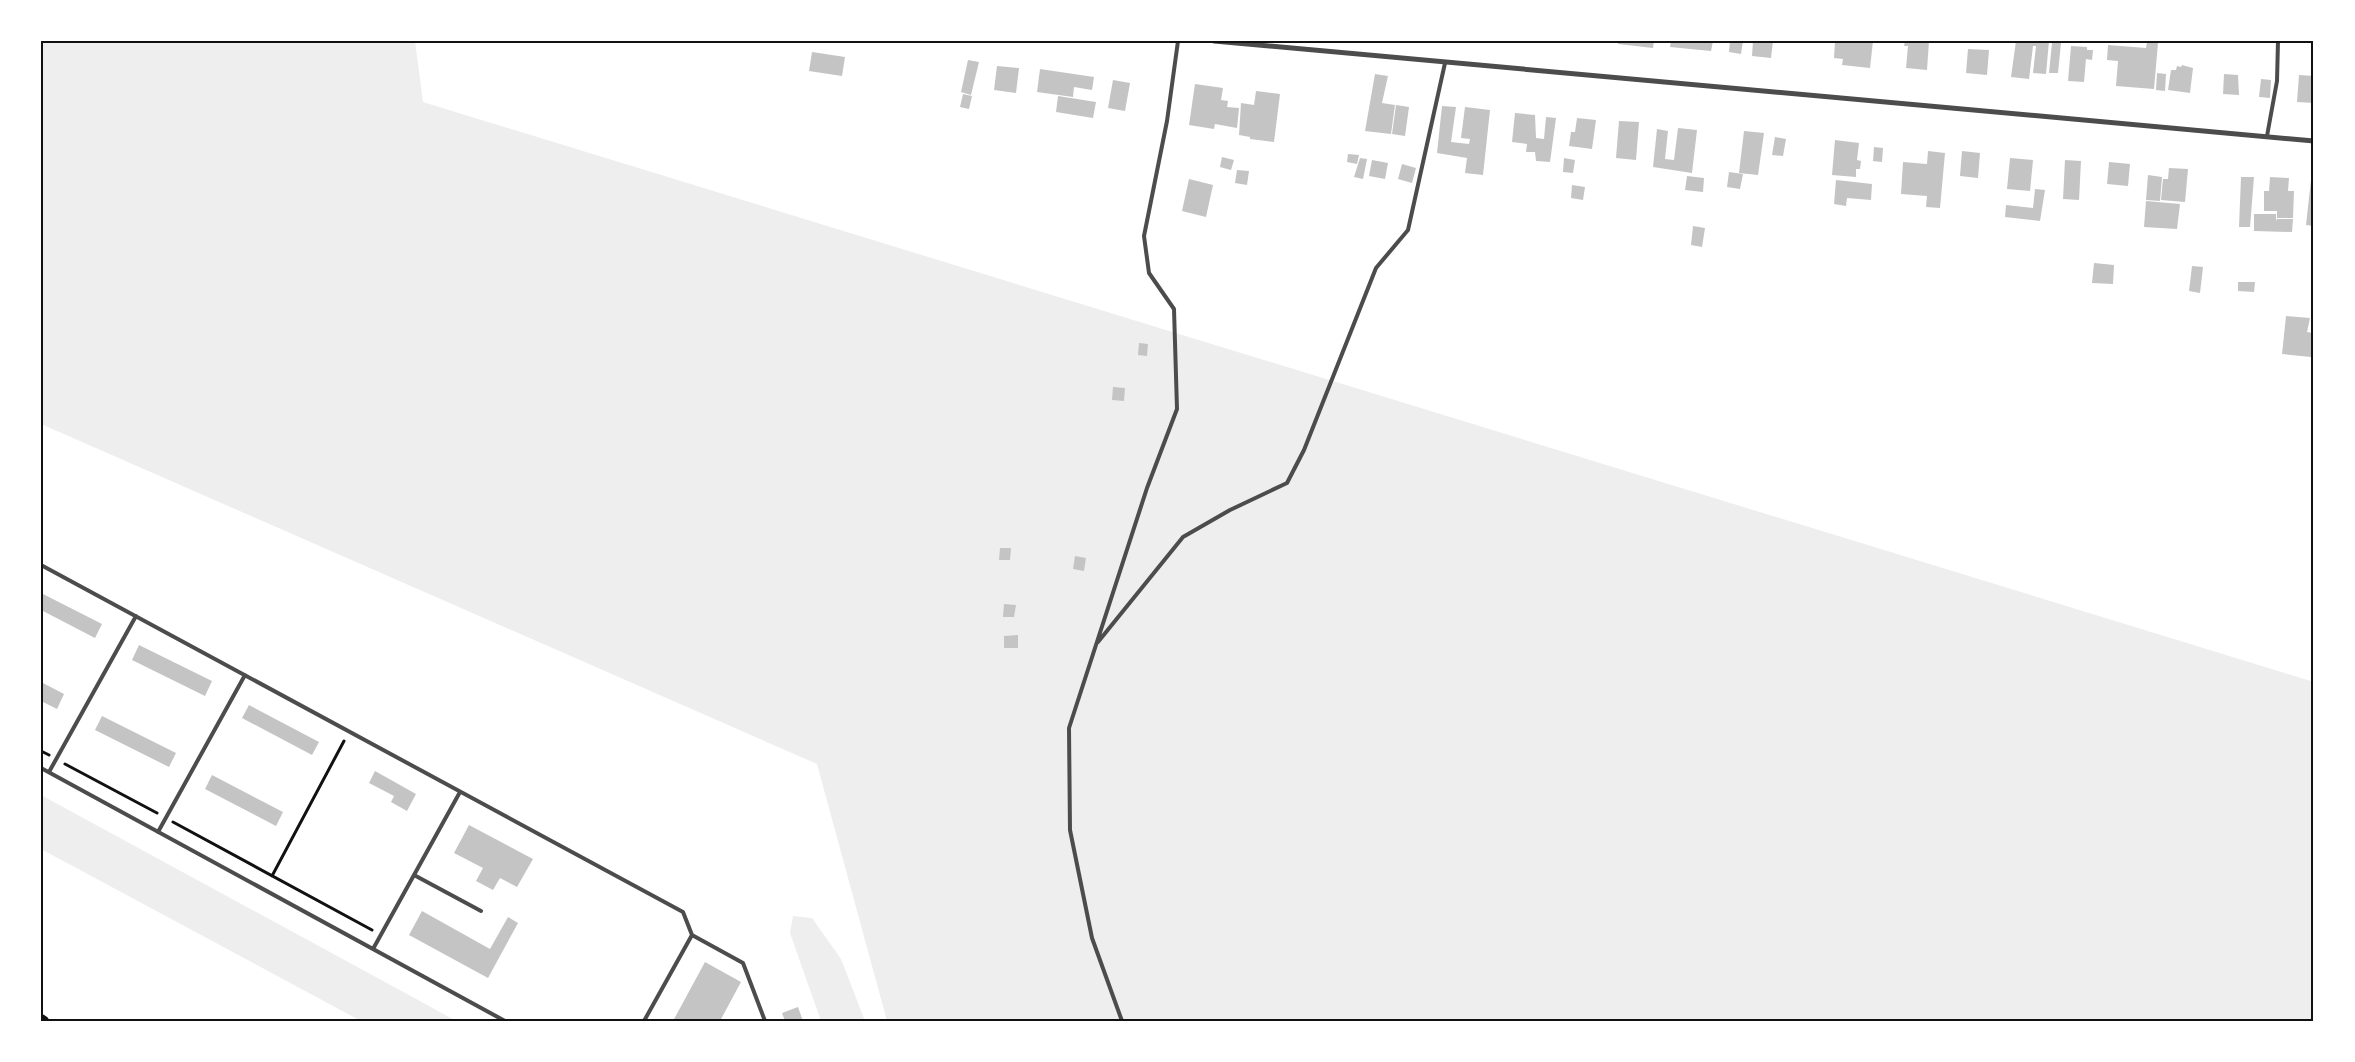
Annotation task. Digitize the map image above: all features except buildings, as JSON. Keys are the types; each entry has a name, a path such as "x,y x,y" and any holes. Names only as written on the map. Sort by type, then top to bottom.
{"street":[{"path":"1214,41 2097,123 2314,141"}],"lane":[{"path":"1122,1021 1092,938 1070,830 1069,728 1147,488 1177,409 1174,309 1149,273 1144,236 1167,121 1178,41"},
{"path":"2267,136 2277,81 2278,41"},
{"path":"1097,643 1183,537 1230,510 1287,483 1304,450 1376,268 1408,230 1445,63"},
{"path":"41,565 683,912 692,935 743,963 765,1021"},
{"path":"49,772 136,616"},
{"path":"158,832 245,675"},
{"path":"41,768 505,1021"},
{"path":"374,949 460,792"},
{"path":"414,875 481,911"},
{"path":"644,1021 692,935"}],"path":[{"path":"272,876 350,732"},
{"path":"41,751 381,935"}],"shaded area":[{"path":"41,41 415,41 423,102 2314,682 2314,1021 887,1021 817,764 41,424"},
{"path":"41,795 456,1021 361,1021 41,849"},
{"path":"793,916 812,918 841,959 865,1021 821,1021 790,933"}]}
